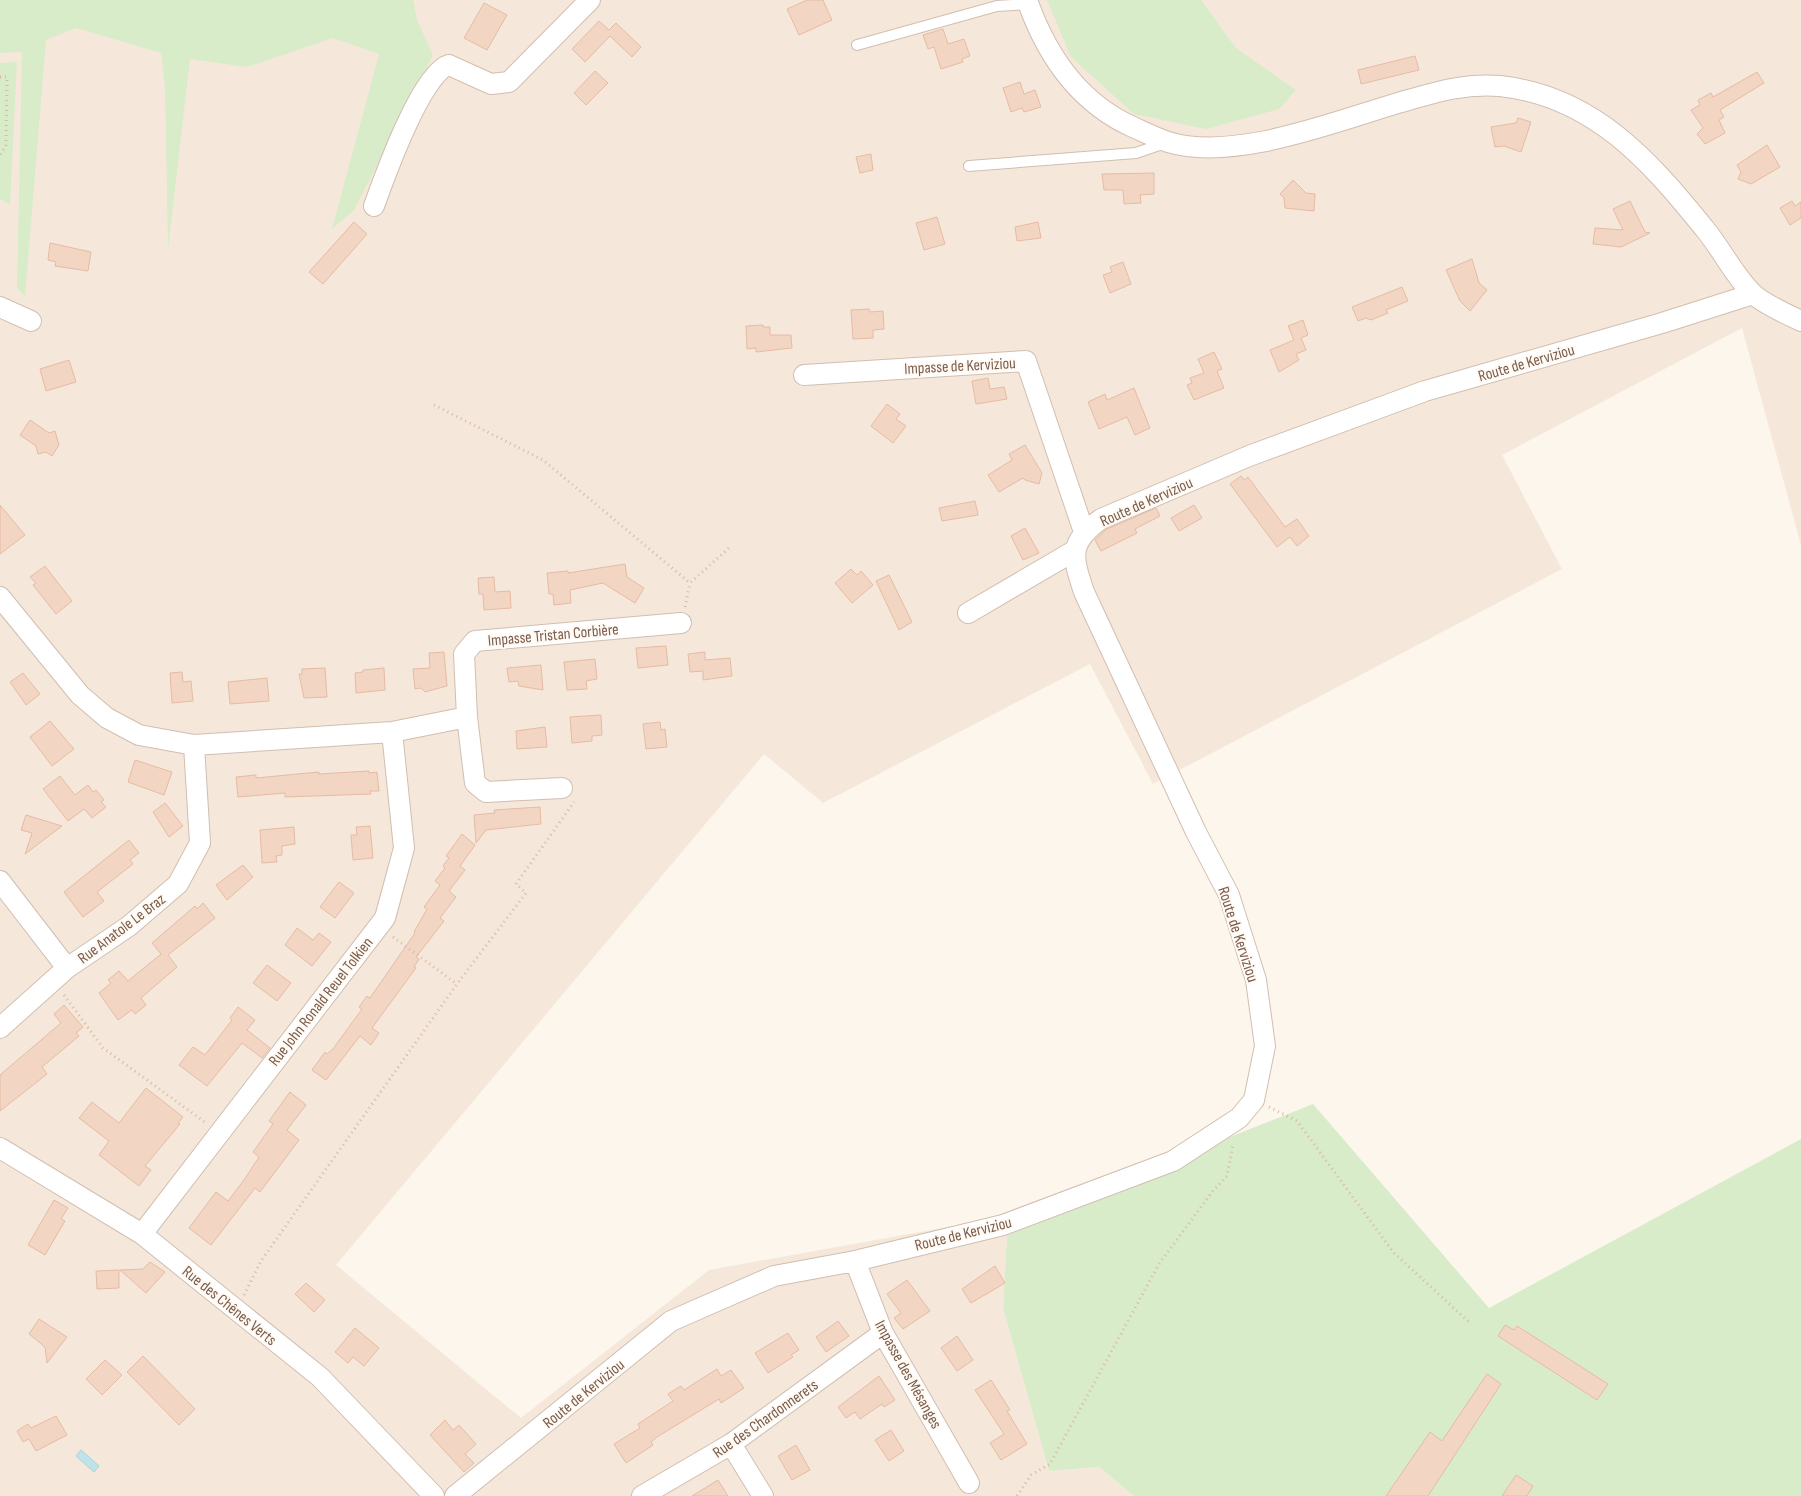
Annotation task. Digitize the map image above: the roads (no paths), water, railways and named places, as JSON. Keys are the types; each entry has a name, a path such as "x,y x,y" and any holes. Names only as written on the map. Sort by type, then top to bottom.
{"street":[{"path":"374,206 390,160 413,112 436,72 443,67 449,66 491,84 509,82 590,0"},
{"path":"1027,2 1036,27 1056,60 1078,88 1099,108 1123,122 1168,142 1203,147 1237,146 1290,135 1454,86 1500,86 1552,98 1587,113 1624,140 1706,229 1752,294 1801,321"},
{"name":"Route de Kerviziou","path":"455,1496 671,1321 774,1276 855,1262 1003,1225 1173,1161 1236,1120 1254,1100 1265,1046 1256,980 1229,895 1196,832 1095,616 1078,573 1074,551 1084,532 1101,519 1250,456 1425,391 1662,323 1752,294"},
{"path":"0,307 31,321"},
{"name":"Impasse de Kerviziou","path":"804,375 1026,361 1084,532"},
{"path":"968,613 1074,551"},
{"path":"0,597 80,695 107,718 139,735 194,745 392,732 467,718"},
{"name":"Impasse Tristan Corbière","path":"562,788 486,792 475,783 467,718 464,654 475,640 682,623"},
{"name":"Rue John Ronald Reuel Tolkien","path":"142,1234 218,1132 385,918 404,848 392,732"},
{"name":"Rue Anatole Le Braz","path":"0,1028 60,974 129,926 178,884 200,843 194,745"},
{"path":"0,881 60,974"},
{"name":"Rue des Chênes Verts","path":"0,1148 142,1234 320,1377 434,1496"},
{"name":"Impasse des Mésanges","path":"855,1262 883,1333 969,1483"},
{"name":"Rue des Chardonnerets","path":"642,1496 731,1444 883,1333"},
{"path":"731,1444 763,1496"}],"lane":[{"path":"857,45 997,6 1027,2"},
{"path":"970,166 1136,153 1168,142"}],"water":[{"path":"81,1450 99,1466 94,1472 76,1456"}]}
